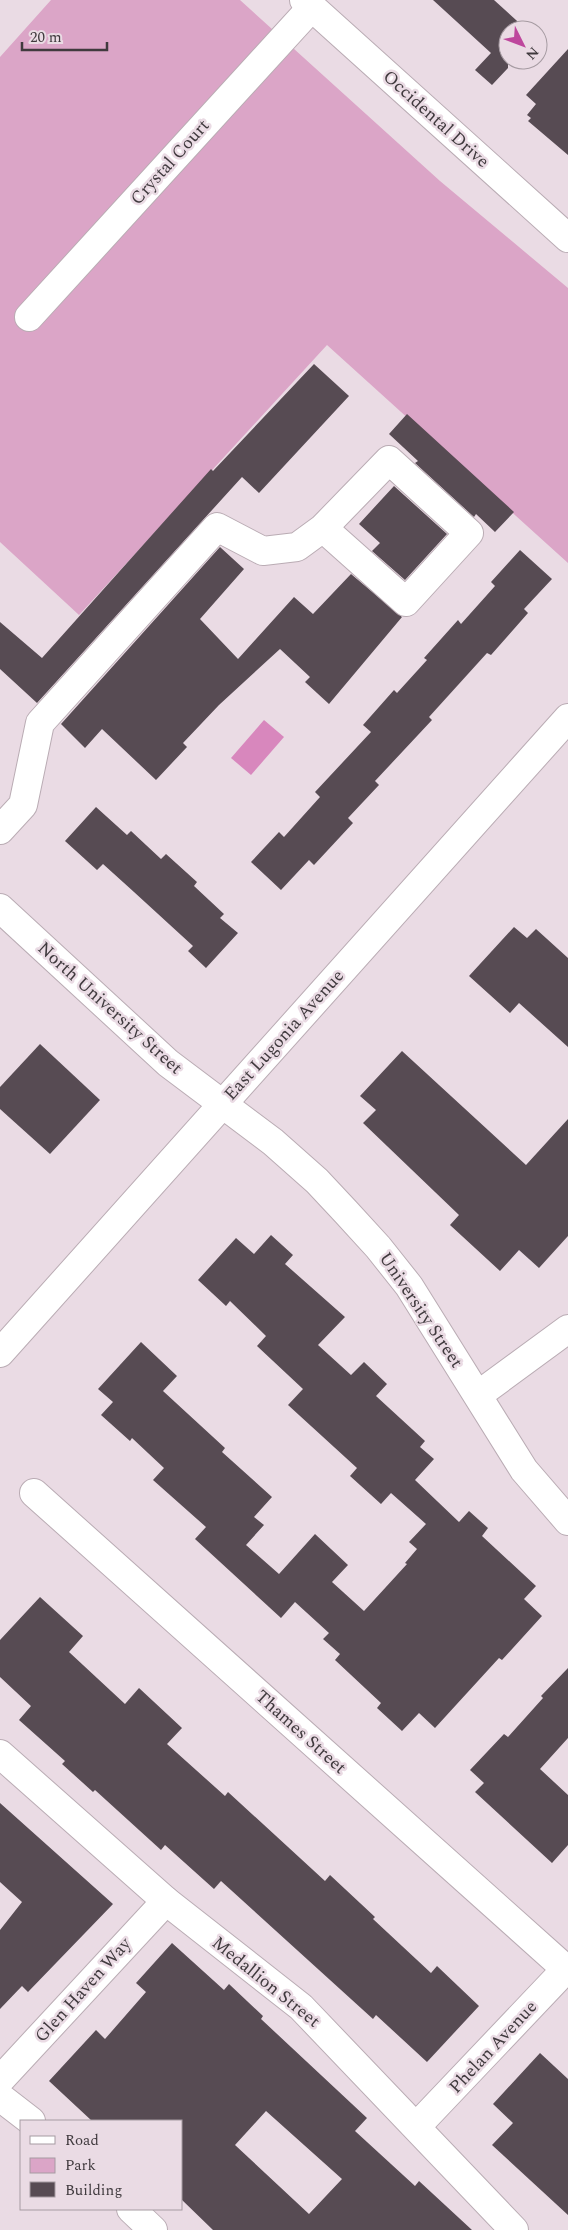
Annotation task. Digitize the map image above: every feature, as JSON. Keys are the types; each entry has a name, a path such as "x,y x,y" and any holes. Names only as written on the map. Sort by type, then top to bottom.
{"street":[{"name":"Occidental Drive","path":"308,3 568,238"},
{"name":"Crystal Court","path":"29,317 308,3"},
{"path":"0,830 23,805 40,723 217,527 263,551 296,547 324,528 389,460 469,533 406,602 324,528"},
{"name":"East Lugonia Avenue","path":"0,1352 568,718"},
{"name":"North University Street","path":"0,908 168,1063 222,1105"},
{"name":"University Street","path":"222,1105 273,1142 317,1181 378,1247 409,1286 524,1470 568,1521"},
{"path":"478,1395 568,1328"},
{"name":"Thames Street","path":"34,1493 567,1969"},
{"name":"Medallion Street","path":"0,1754 166,1901 301,2007 417,2126 514,2230"},
{"name":"Glen Haven Way","path":"0,2080 166,1901"},
{"name":"Phelan Avenue","path":"417,2126 567,1969"},
{"path":"0,2097 30,2120"},
{"path":"132,2210 153,2230"}],"green space":[{"path":"51,0 240,0 440,181 568,288 568,563 327,345 79,615 0,542 0,57"}],"shaded area":[{"path":"264,720 284,737 251,775 231,758"}],"building":[{"path":"433,0 494,0 516,20 498,20 498,70 506,70 492,85 475,70 491,53"},
{"path":"568,49 568,155 528,121 531,118 527,115 536,104 526,95"},
{"path":"314,364 349,396 259,493 242,477 37,703 0,669 0,622 42,658 211,469 213,471"},
{"path":"407,414 514,512 495,532 476,514 474,517 415,463 418,461 389,434"},
{"path":"394,486 447,534 405,580 372,551 380,543 359,524"},
{"path":"220,547 244,569 200,619 238,659 294,597 313,614 351,574 402,617 329,704 305,682 310,677 280,649 219,705 183,743 187,747 156,780 102,729 85,748 61,724"},
{"path":"520,550 552,579 524,609 528,613 491,655 487,653 429,717 432,720 375,781 379,785 348,818 353,823 314,865 309,860 281,890 251,862 279,832 284,837 320,797 315,792 371,732 363,725 394,690 397,693 427,660 424,658 458,620 461,624 495,586 491,582"},
{"path":"96,807 127,835 131,831 161,859 166,854 197,882 194,886 224,914 220,918 238,933 206,968 188,951 193,946 103,864 97,870 65,841"},
{"path":"514,927 527,938 536,929 568,958 568,1047 519,1003 510,1013 469,976"},
{"path":"40,1044 100,1100 50,1154 0,1109 0,1087"},
{"path":"402,1051 526,1165 568,1119 568,1236 539,1268 519,1250 500,1271 450,1225 459,1215 363,1123 376,1110 360,1096"},
{"path":"271,1235 293,1255 285,1264 345,1317 318,1345 351,1375 364,1362 387,1384 376,1396 425,1441 420,1447 434,1459 415,1480 459,1522 469,1511 488,1528 482,1536 536,1586 524,1599 542,1616 502,1660 499,1658 435,1728 419,1713 402,1731 377,1708 381,1703 335,1660 340,1654 323,1639 329,1633 295,1602 281,1618 195,1539 206,1527 153,1480 164,1468 132,1438 130,1441 101,1415 113,1402 98,1389 141,1342 177,1376 163,1391 225,1448 222,1452 272,1497 254,1517 264,1525 246,1545 279,1574 315,1534 348,1565 332,1582 364,1611 407,1564 405,1563 417,1549 409,1542 426,1524 391,1493 381,1504 350,1476 357,1468 288,1405 303,1389 257,1346 266,1336 230,1301 226,1306 198,1280 236,1238 254,1254"},
{"path":"40,1597 83,1636 69,1652 125,1704 139,1688 182,1728 167,1744 225,1796 228,1792 325,1881 330,1875 375,1917 373,1919 431,1973 437,1966 479,2006 427,2062 376,2015 373,2019 221,1881 214,1889 165,1845 161,1850 95,1790 93,1792 62,1764 65,1761 19,1720 31,1706 0,1677 0,1640"},
{"path":"568,1668 568,1738 540,1769 568,1795 568,1845 552,1863 475,1792 484,1783 470,1770 504,1734 508,1737 543,1698 541,1696"},
{"path":"0,1803 113,1904 28,1992 22,1986 0,2009 0,1930 22,1902 0,1882"},
{"path":"172,1943 224,1990 229,1984 263,2016 261,2019 367,2118 355,2131 415,2186 419,2181 472,2230 213,2230 182,2200 182,2120 91,2120 49,2081 96,2030 105,2039 146,1992 136,1983","holes":["266,2111 342,2179 309,2214 235,2145"]},
{"path":"540,2053 568,2079 568,2215 492,2145 513,2123 493,2104"}]}
